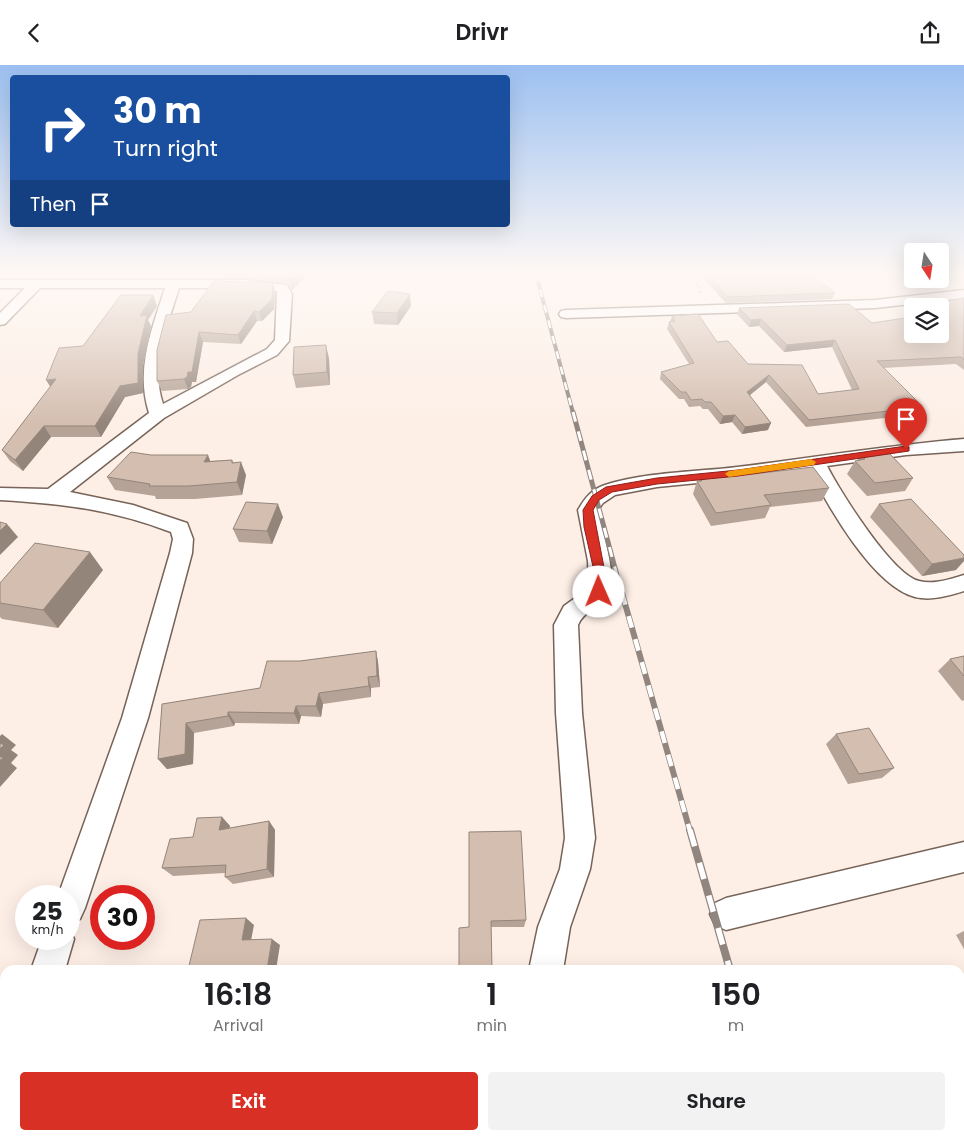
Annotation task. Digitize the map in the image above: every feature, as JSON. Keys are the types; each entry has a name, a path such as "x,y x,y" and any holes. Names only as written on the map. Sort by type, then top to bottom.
{"street":[{"path":"158,414 152,401 149,383 160,324"},
{"path":"51,497 158,414 272,351 282,341 283,324"},
{"path":"547,965 554,927 575,869 580,838 565,645 566,625 572,612 599,592 601,583 588,510 596,498 610,490 657,481 738,473 906,449 964,445"},
{"path":"815,462 834,497 865,544 892,573 908,586 929,591 964,583"},
{"path":"3,497 51,497 103,505 164,521 180,528 183,539 182,553 135,718 77,885"},
{"path":"726,914 964,857"},
{"path":"50,965 54,950"}],"building":[{"path":"99,324 145,324 138,354 138,383 120,386 95,426 44,426 15,460 2,450 56,379 46,380 59,348 83,346"},
{"path":"164,324 245,324 238,335 199,332 192,372 188,372 187,377 184,379 157,381 157,350"},
{"path":"670,324 705,324 717,342 728,341 748,364 802,365 818,394 859,389 835,340 787,345 766,324 904,324 904,343 949,343 949,324 964,324 964,360 961,357 877,361 918,402 910,403 915,408 809,420 769,375 747,392 771,423 745,427 735,415 723,416 711,402 705,402 702,399 691,400 686,392 681,392 661,372 694,363"},
{"path":"326,345 327,372 293,375 294,347"},
{"path":"887,451 913,478 875,483 855,461 865,459 860,455"},
{"path":"131,452 151,455 208,455 204,462 232,460 232,463 241,462 237,482 189,486 149,486 150,484 107,477"},
{"path":"813,467 829,488 764,495 771,505 716,513 697,481 702,481 700,478 743,472 745,475"},
{"path":"911,499 964,555 964,558 932,564 879,504"},
{"path":"246,502 278,504 267,531 233,529"},
{"path":"0,522 7,524 0,531"},
{"path":"35,543 90,552 43,610 0,603 0,583"},
{"path":"376,651 377,676 368,677 369,686 319,693 316,706 296,706 294,713 228,712 228,716 186,723 185,754 158,759 162,704 260,688 267,661 300,661"},
{"path":"964,656 964,676 950,659"},
{"path":"869,728 894,768 859,774 836,734"},
{"path":"222,817 219,830 269,821 267,869 225,877 226,865 162,868 170,839 193,837 197,818"},
{"path":"521,831 526,920 491,921 492,965 459,965 459,928 469,927 469,832"},
{"path":"246,918 242,940 272,939 268,965 189,965 200,920"}],"railway":[{"path":"549,324 573,413"},
{"path":"573,412 622,594"},
{"path":"622,593 690,831"},
{"path":"690,830 729,965"}],"slow traffic":[{"path":"729,474 811,462"}],"route":[{"path":"599,592 601,583 600,571 589,527 588,510 596,498 610,490 657,481 738,473 906,449"}]}
